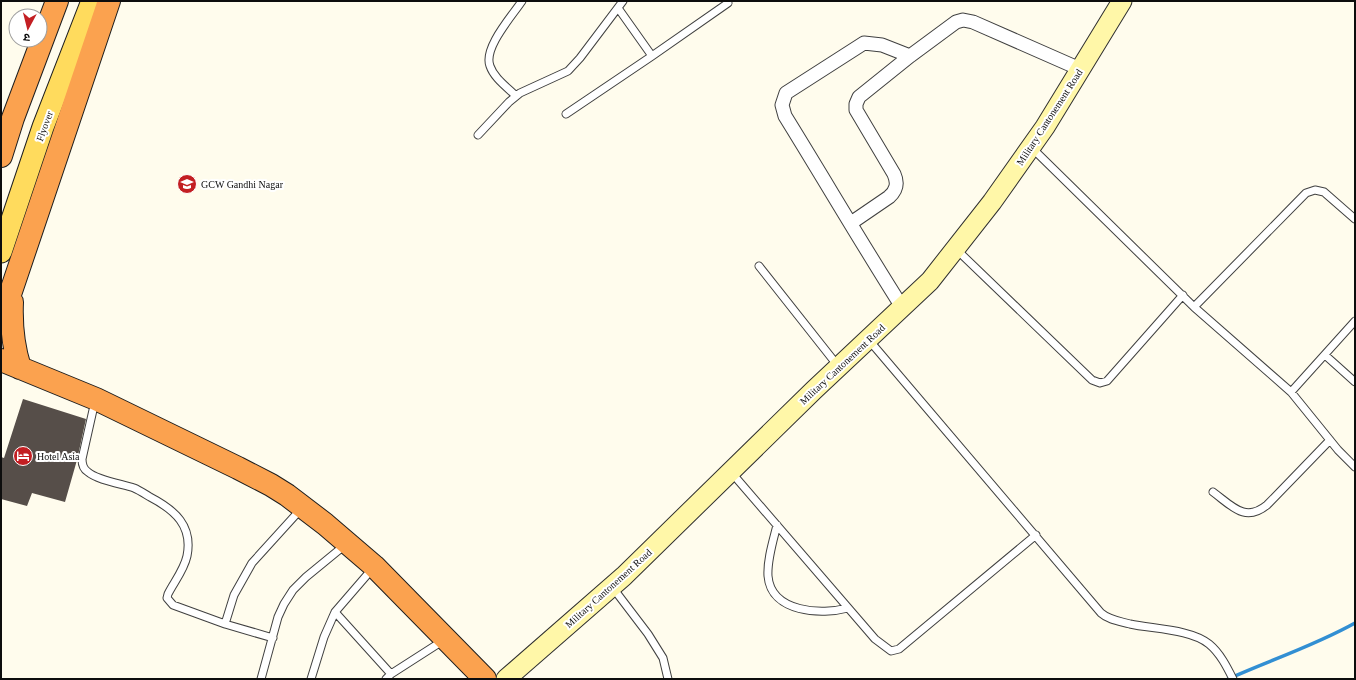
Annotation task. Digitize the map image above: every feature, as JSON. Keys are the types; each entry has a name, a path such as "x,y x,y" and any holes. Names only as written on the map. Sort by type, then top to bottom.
{"highway":[{"path":"1,156 13,118 57,1"},
{"path":"1,321 109,1"},
{"path":"7,366 15,352 12,338 11,320 12,287"},
{"path":"7,366 244,487 277,502 300,510"},
{"path":"7,366 96,400 271,485 370,572 439,644 464,679"},
{"path":"439,644 485,679"}],"main road":[{"name":"Flyover","path":"1,221 33,124 77,1"},
{"name":"Flyover","path":"1,252 43,127 92,1"}],"street":[{"name":"Military Cantonement Road","path":"506,679 612,587 838,367 930,281 992,202 1045,127 1122,1"},
{"path":"851,223 894,193 897,180 856,110 856,101 910,56 956,22 966,20 1080,69"},
{"path":"902,307 862,246 851,223 785,116 782,105 786,93 864,43 882,45 910,56"}],"lane":[{"path":"516,96 497,78 490,67 488,59 492,44 522,1"},
{"path":"478,135 520,93 568,72 624,1"},
{"path":"566,114 728,3"},
{"path":"618,8 652,56"},
{"path":"1031,146 1183,295 1194,308 1291,392 1338,450 1355,466"},
{"path":"1194,308 1306,193 1315,190 1324,192 1355,219"},
{"path":"955,248 1092,380 1100,383 1107,381 1183,295"},
{"path":"759,266 838,367"},
{"path":"1291,392 1355,321"},
{"path":"868,339 1105,617 1137,626 1202,638 1210,644 1225,663 1233,679"},
{"path":"1325,355 1355,382"},
{"path":"93,410 82,459 82,465 86,471 90,474 135,489 158,501 172,510 187,531 189,543 187,557 167,598 173,605 225,624 273,638"},
{"path":"1213,492 1237,511 1248,513 1258,511 1267,505 1330,440"},
{"path":"730,471 875,639 888,651 896,651 1036,535"},
{"path":"225,624 234,595 252,563 300,510"},
{"path":"777,525 768,575 769,585 773,593 786,604 796,608 835,611 848,608"},
{"path":"261,679 278,617 284,604 294,590 342,547"},
{"path":"311,679 324,637 335,612 370,572"},
{"path":"612,587 648,634 663,658 668,679"},
{"path":"335,612 389,677 439,644"}],"building":[{"name":"Hotel Asia","path":"23,399 86,419 77,460 65,502 32,493 27,506 1,499 1,457 4,458"}],"waterway":[{"path":"1228,679 1308,646 1355,623"}],"place":[{"name":"GCW Gandhi Nagar","path":"187,184"},
{"name":"Hotel Asia","path":"23,456"}]}
